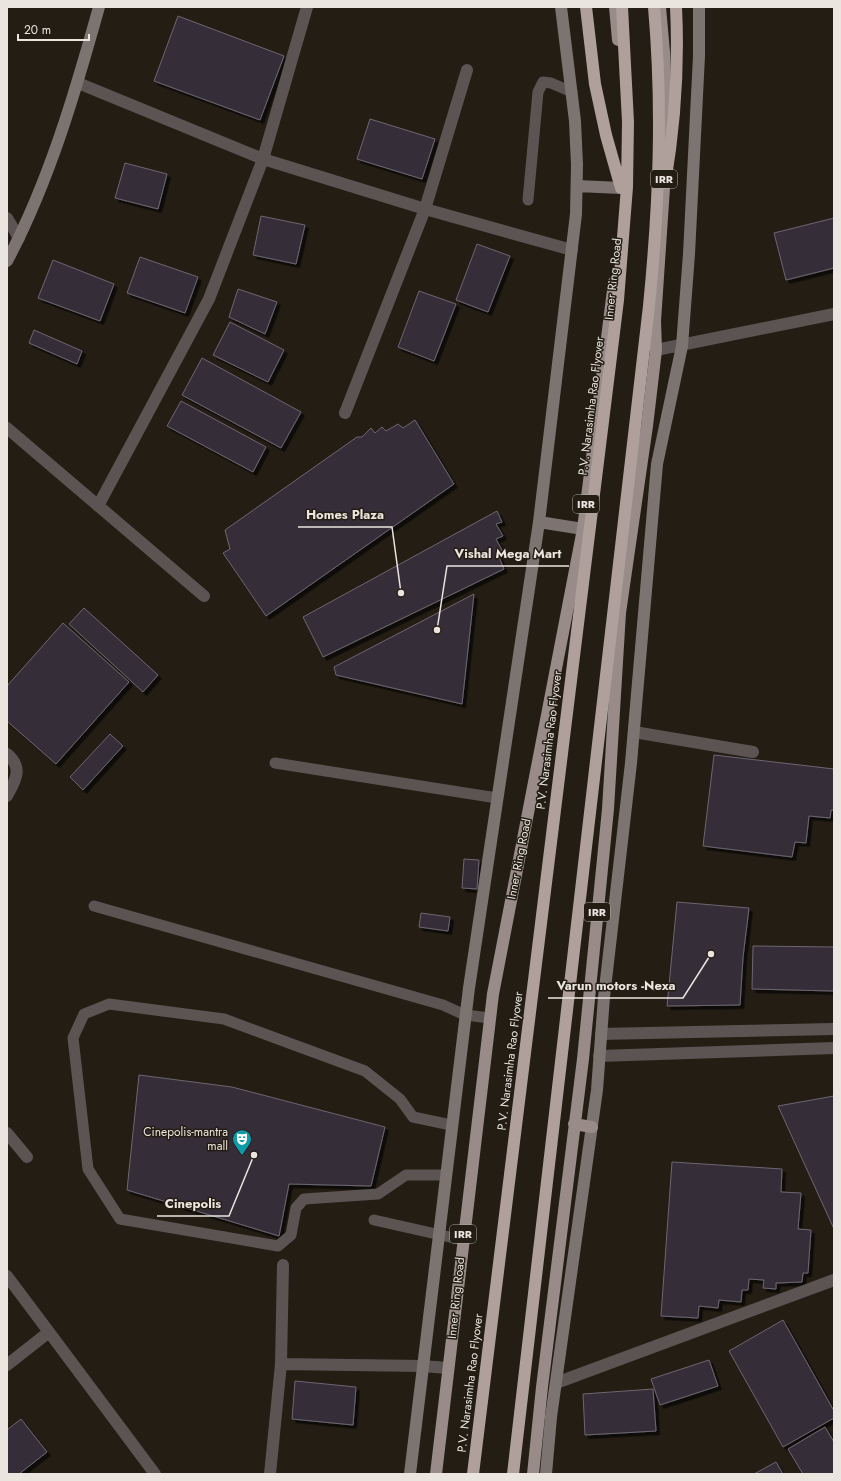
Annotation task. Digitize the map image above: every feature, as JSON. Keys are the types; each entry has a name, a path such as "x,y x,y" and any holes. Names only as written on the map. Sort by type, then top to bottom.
{"highway":[{"path":"586,7 595,84 606,135 621,188"},
{"name":"P.V. Narasimha Rao Flyover","path":"473,1474 618,300 627,188 628,151 626,64 622,7"},
{"path":"513,1474 650,299 659,188 660,128 658,53 654,7"},
{"path":"664,188 673,136 677,83 676,7"}],"main road":[{"name":"Inner Ring Road","path":"436,1474 490,1018 583,529 612,300 621,188 622,123 616,7"},
{"name":"IRR","path":"533,1474 542,1387 583,1059 608,809 620,613 647,426 656,350 655,320 664,188 664,60 660,7"},
{"path":"574,1124 592,1127"}],"street":[{"path":"7,261 19,238 52,157 78,83 99,7"},
{"path":"98,506 209,299 263,159 307,7"},
{"path":"410,1474 465,1015 539,522 572,250 577,186 575,121 561,7"},
{"path":"546,1474 556,1383 592,1127 634,732 657,464 682,346 699,72 699,7"},
{"path":"346,413 425,209 467,70"},
{"path":"78,83 263,159 425,209 572,250"},
{"path":"577,186 621,188"},
{"path":"7,218 19,238"},
{"path":"656,350 682,346 834,314"},
{"path":"7,428 204,596"},
{"path":"539,522 583,529"},
{"path":"634,732 753,752"},
{"path":"7,754 15,764 18,777 7,796"},
{"path":"601,1034 834,1029"},
{"path":"599,1056 834,1048"},
{"path":"7,1133 26,1157"},
{"path":"270,1474 281,1364 283,1264"},
{"path":"7,1276 155,1474"},
{"path":"556,1383 834,1280"},
{"path":"7,1365 49,1332"},
{"path":"281,1364 422,1366 448,1368"}],"lane":[{"path":"528,200 538,92 543,82 551,83 572,92"},
{"path":"275,763 497,798"},
{"path":"94,906 443,1005 465,1015 490,1018"},
{"path":"445,1175 406,1175 378,1194 304,1198 296,1208 292,1235 278,1246 120,1218 88,1169 73,1038 84,1014 109,1004 224,1018 365,1072 400,1099 413,1117 451,1125"},
{"path":"374,1220 463,1240"}],"building":[{"path":"178,16 284,56 260,120 154,81"},
{"path":"370,119 435,139 422,179 357,159"},
{"path":"125,163 167,174 158,209 115,198"},
{"path":"261,216 305,225 296,264 253,255"},
{"path":"834,218 834,268 786,280 774,233"},
{"path":"477,244 510,256 488,312 456,300"},
{"path":"140,257 198,277 185,313 127,293"},
{"path":"53,260 114,284 100,321 38,298"},
{"path":"238,289 277,302 265,334 229,317"},
{"path":"419,291 456,304 434,361 398,347"},
{"path":"230,322 284,350 268,382 213,355"},
{"path":"34,330 82,351 77,364 29,343"},
{"path":"202,358 301,412 281,448 182,395"},
{"path":"181,401 266,447 253,472 167,426"},
{"path":"415,420 454,484 266,616 223,553 230,549 225,530 357,437 362,437 371,428 375,433 382,427 386,431 398,424 403,428"},
{"path":"497,511 502,522 496,524 503,536 496,539 502,550 497,552 504,569 323,657 303,617"},
{"path":"474,594 462,704 336,675 334,667"},
{"path":"84,608 158,675 143,692 69,624"},
{"path":"63,623 129,682 56,764 7,721 7,686"},
{"path":"110,734 123,746 83,790 70,777"},
{"path":"714,755 834,769 834,810 831,810 830,818 809,816 806,843 795,842 792,857 703,846"},
{"path":"464,859 479,860 477,889 462,888"},
{"path":"677,902 749,908 743,957 740,1005 667,1006"},
{"path":"421,913 450,917 448,931 419,927"},
{"path":"753,946 834,947 834,991 752,989"},
{"path":"139,1075 232,1087 385,1127 371,1186 289,1184 279,1236 127,1190"},
{"path":"834,1096 834,1229 778,1106"},
{"path":"672,1162 782,1169 781,1192 801,1193 798,1229 811,1230 808,1273 803,1273 802,1282 776,1283 776,1289 763,1288 764,1280 749,1279 748,1290 742,1290 741,1302 719,1300 718,1308 699,1306 698,1318 661,1316"},
{"path":"783,1320 834,1411 834,1418 783,1447 729,1351"},
{"path":"709,1360 718,1386 660,1405 651,1379"},
{"path":"295,1381 356,1387 353,1425 292,1419"},
{"path":"653,1389 656,1431 585,1435 583,1394"},
{"path":"21,1419 47,1452 19,1474 7,1474 7,1430"},
{"path":"825,1427 834,1442 834,1474 803,1474 788,1449"},
{"path":"776,1462 783,1474 754,1474"}],"place":[{"name":"Homes Plaza","path":"401,593"},
{"name":"Vishal Mega Mart","path":"437,630"},
{"name":"Varun motors -Nexa","path":"711,954"},
{"name":"Cinepolis","path":"254,1155"},
{"name":"Cinepolis-mantra mall","path":"242,1156"}]}
